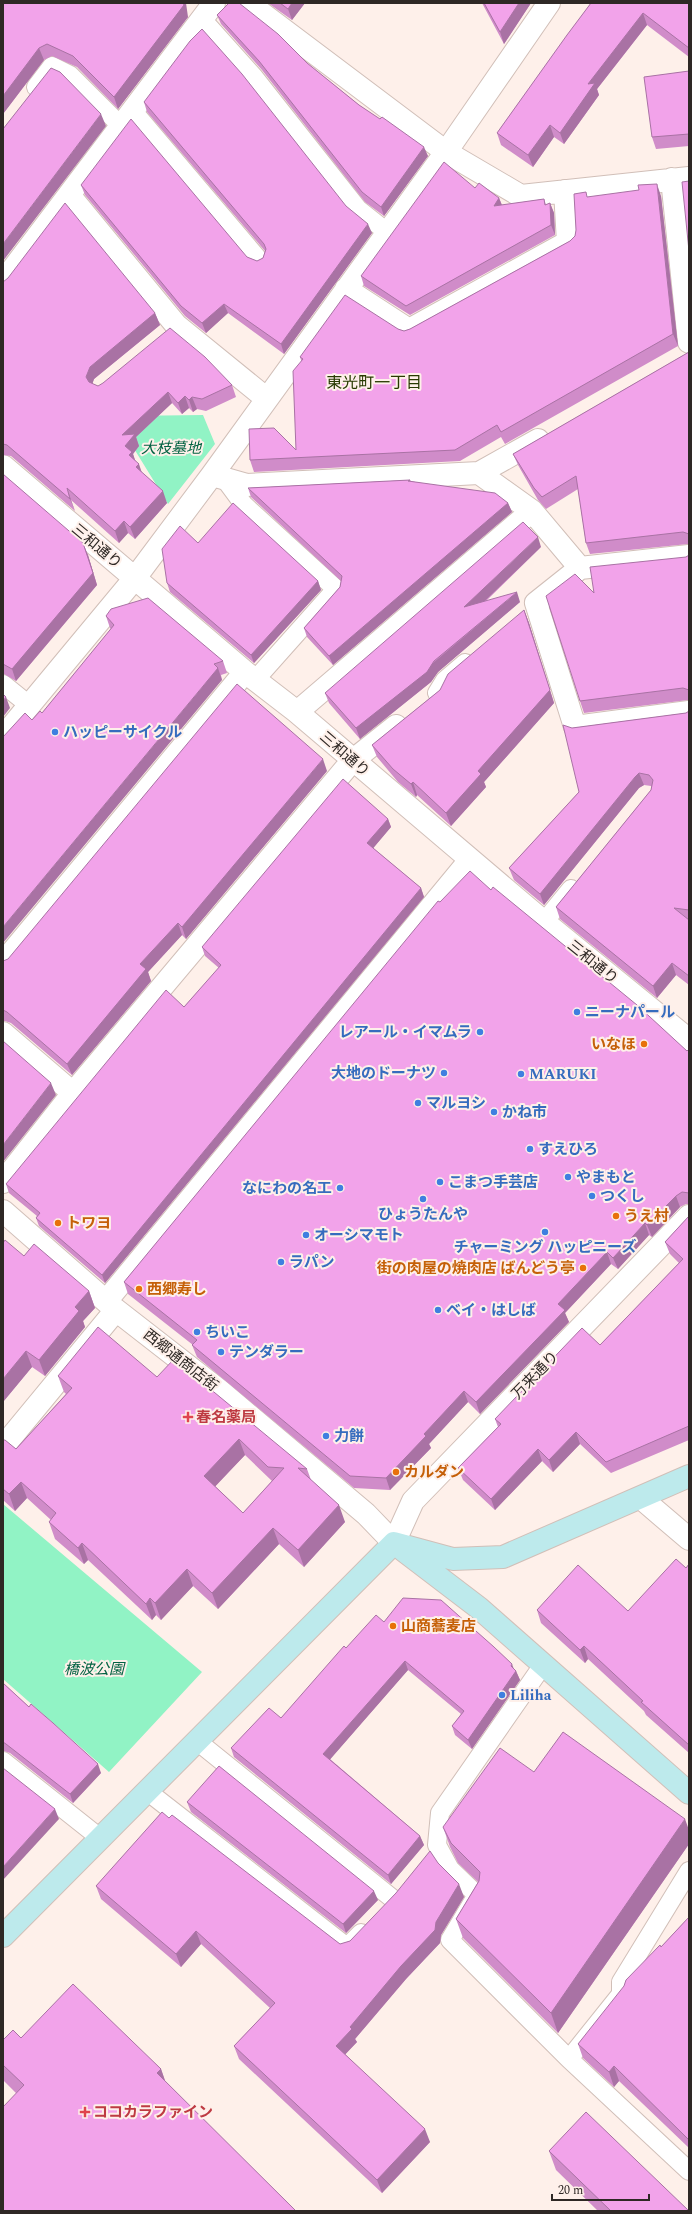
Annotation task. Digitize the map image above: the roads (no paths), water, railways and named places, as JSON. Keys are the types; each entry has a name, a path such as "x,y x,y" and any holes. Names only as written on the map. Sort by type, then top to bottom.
{"street":[{"path":"248,3 446,152 521,196 681,179 687,351"},
{"path":"3,736 218,477 267,399 446,152 549,3"},
{"path":"4,280 208,11"},
{"path":"346,289 409,330 568,242 565,191"},
{"path":"69,195 171,330 267,399"},
{"path":"218,477 247,485 479,473 554,431"},
{"name":"三和通り","path":"3,466 250,676 297,712 352,761 544,922 689,1040"},
{"path":"479,473 532,511 580,568"},
{"path":"297,712 532,511"},
{"path":"689,556 580,568 530,608 574,727 689,712"},
{"path":"3,963 250,676"},
{"path":"3,1182 73,1093 352,761 437,693"},
{"path":"3,1447 112,1305 470,860"},
{"path":"3,1033 73,1093"},
{"name":"西郷通商店街","path":"3,1211 112,1305 227,1396 366,1514 394,1543"},
{"name":"万来通り","path":"394,1543 413,1501 689,1216"},
{"path":"394,1543 453,1559 503,1557 689,1476"},
{"path":"641,1498 689,1538"},
{"path":"394,1543 479,1608 689,1793"},
{"path":"3,1936 394,1543"}],"lane":[{"path":"208,11 254,77 358,209 387,232"},
{"path":"25,101 52,66 70,75 127,119 259,260"},
{"path":"218,477 244,505 336,589 250,676"},
{"path":"437,693 445,680 475,654"},
{"path":"3,684 29,705"},
{"path":"544,922 583,874"},
{"path":"543,1665 440,1813 432,1851 477,1895 450,1940 569,2059 689,2171"},
{"path":"147,1791 347,1947 388,1904 197,1741"},
{"path":"3,1761 100,1838"},
{"path":"569,2059 621,1994 621,1982 689,1871"}],"place":[{"name":"ハッピーサイクル","path":"55,732"},
{"name":"ニーナパール","path":"577,1012"},
{"name":"レアール・イマムラ","path":"480,1032"},
{"name":"いなほ","path":"644,1044"},
{"name":"大地のドーナツ","path":"444,1073"},
{"name":"MARUKI","path":"521,1074"},
{"name":"マルヨシ","path":"418,1103"},
{"name":"かね市","path":"494,1112"},
{"name":"すえひろ","path":"530,1149"},
{"name":"やまもと","path":"568,1177"},
{"name":"こまつ手芸店","path":"440,1182"},
{"name":"なにわの名工","path":"340,1188"},
{"name":"つくし","path":"592,1196"},
{"name":"ひょうたんや","path":"423,1199"},
{"name":"うえ村","path":"616,1216"},
{"name":"トワヨ","path":"58,1223"},
{"name":"チャーミング ハッピニーズ","path":"545,1232"},
{"name":"オーシマモト","path":"306,1235"},
{"name":"ラパン","path":"281,1262"},
{"name":"街の肉屋の焼肉店 ばんどう亭","path":"583,1268"},
{"name":"西郷寿し","path":"139,1289"},
{"name":"ベイ・はしば","path":"438,1310"},
{"name":"ちいこ","path":"197,1332"},
{"name":"テンダラー","path":"221,1352"},
{"name":"春名薬局","path":"188,1417"},
{"name":"力餅","path":"326,1436"},
{"name":"カルダン","path":"396,1472"},
{"name":"山商蕎麦店","path":"393,1626"},
{"name":"Liliha","path":"502,1695"},
{"name":"ココカラファイン","path":"85,2112"}],"district":[{"name":"東光町一丁目","path":"374,382"}],"park label":[{"name":"大枝墓地","path":"171,448"},
{"name":"橋波公園","path":"94,1669"}]}
